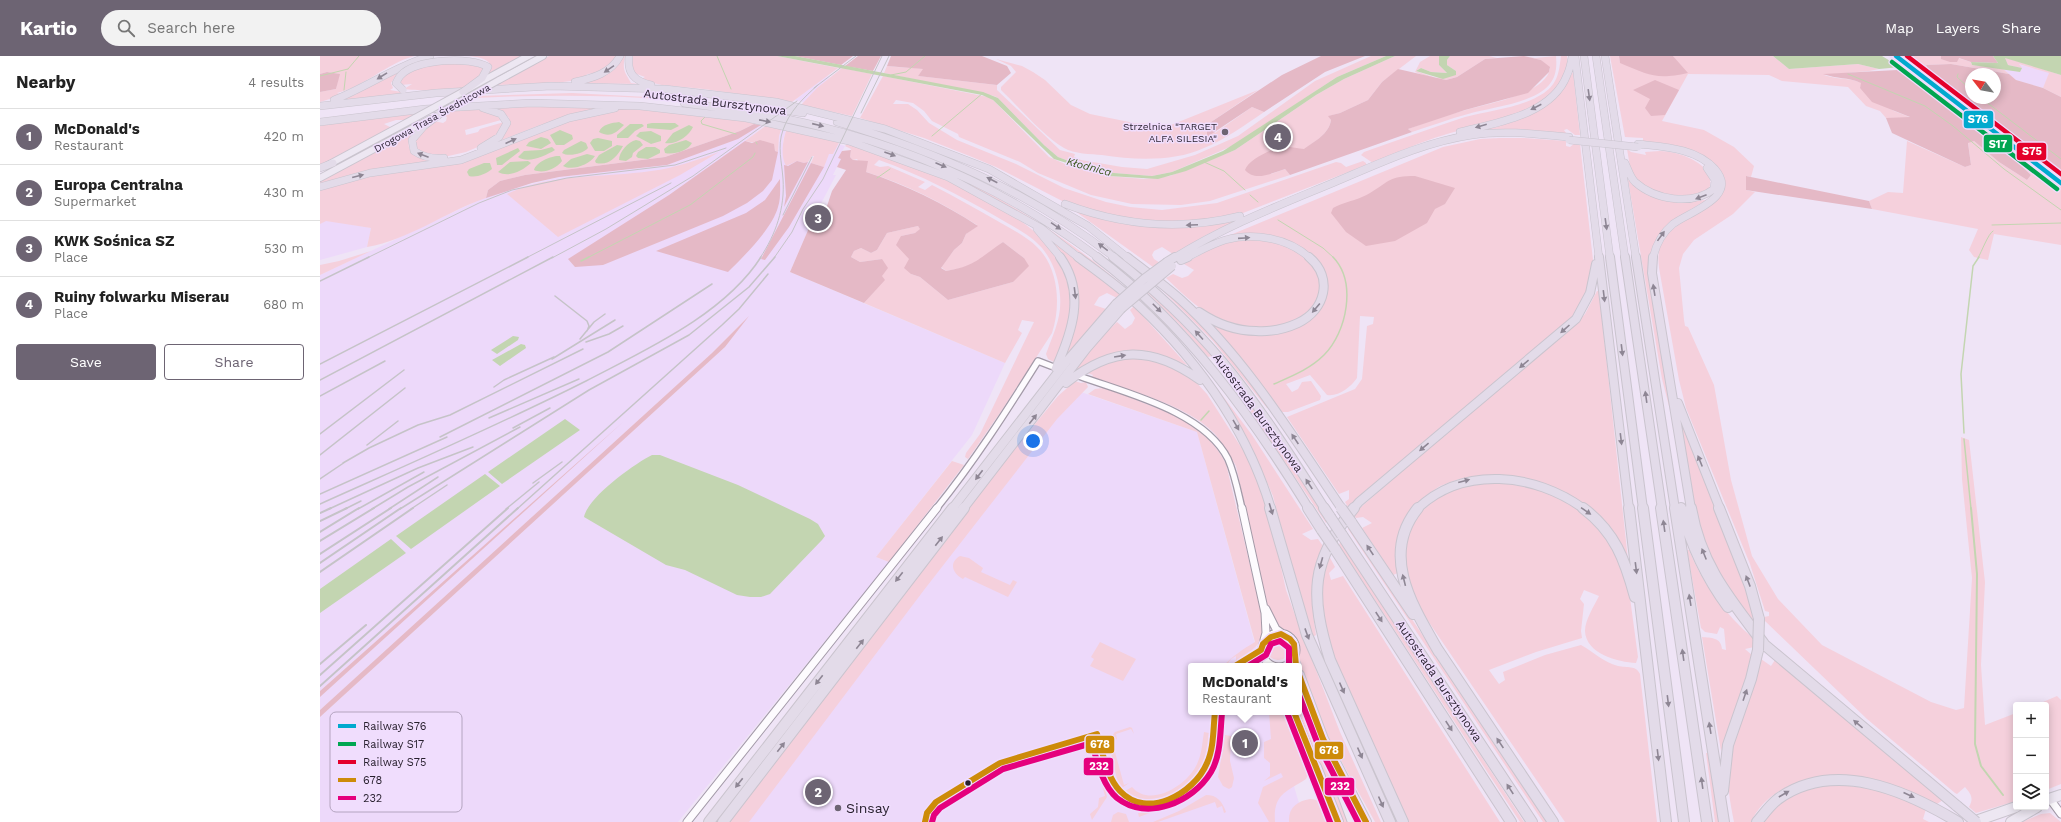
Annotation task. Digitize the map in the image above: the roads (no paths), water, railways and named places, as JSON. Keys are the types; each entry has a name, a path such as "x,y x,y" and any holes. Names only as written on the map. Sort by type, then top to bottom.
{"highway":[{"path":"320,105 357,91 401,65 430,56"},
{"path":"548,86 592,78 612,68 620,56"},
{"path":"629,56 627,69 638,80 647,84 782,103 865,122 932,144 966,158 1034,191 1098,216 1145,225 1208,224 1284,203"},
{"path":"723,822 1048,393 1081,343 1118,307 1169,264 1216,232 1433,141 1521,114 1543,104 1565,83 1574,56"},
{"path":"1574,56 1598,243 1666,822"},
{"path":"1584,56 1684,822"},
{"path":"1596,56 1708,822"},
{"path":"1605,56 1724,822"},
{"path":"442,91 403,90 396,83 398,76 417,63 439,58 473,58 484,62 488,67 486,73 463,92"},
{"path":"320,105 442,91 548,86 674,89"},
{"name":"Autostrada Bursztynowa","path":"320,112 404,101 494,93 542,91 622,92 729,101 803,114 860,128 924,149 989,178 1055,214 1106,249 1161,294 1206,342 1236,379 1330,517 1532,822"},
{"name":"Autostrada Bursztynowa","path":"321,121 412,105 500,99 594,97 665,101 750,111 826,127 886,144 936,163 988,187 1044,218 1099,257 1145,297 1191,344 1231,393 1284,469 1511,822"},
{"path":"321,121 460,106 570,103 652,106 756,119 848,140 894,155 974,190 1042,228 1117,286 1153,319 1214,392 1242,436 1263,482 1290,579 1308,636 1390,822"},
{"path":"444,111 416,133 412,140 414,151 428,158 454,157 476,150 499,137 506,128 505,118 498,112 480,107 460,106"},
{"path":"320,187 370,173 461,160 548,125 583,114 620,108 652,106"},
{"path":"1407,153 1441,142 1483,133 1519,132 1672,148 1695,155 1713,166 1722,181 1722,189 1717,197 1670,227 1658,240 1654,252 1652,275 1694,526 1704,556 1730,601 1761,647"},
{"path":"1181,260 1238,228 1441,146 1475,138 1500,136 1569,138"},
{"path":"1619,148 1632,178 1641,187 1654,194 1675,200 1696,199 1708,194 1714,187 1714,179 1710,171 1692,158 1638,145"},
{"path":"320,168 333,162"},
{"path":"1034,191 1109,239 1138,262 1182,301 1226,347 1265,396 1554,822"},
{"path":"709,822 1048,393 1070,336 1075,315 1075,292 1070,272 1054,246 1022,216"},
{"path":"1169,264 1227,240 1249,237 1271,239 1292,245 1309,256 1319,267 1325,286 1319,304 1310,315 1289,327 1268,331 1250,331 1226,327 1208,318 1182,301"},
{"path":"1403,822 1334,672 1322,639 1316,597 1318,578 1324,553 1336,527 1359,502 1576,319 1584,308 1592,290 1598,243"},
{"path":"1048,393 1094,363 1119,355 1141,354 1158,356 1186,368 1214,392"},
{"path":"1670,379 1688,431 1750,586 1759,619 1761,647 1728,745 1722,808"},
{"path":"1669,466 1687,534 1701,570 1727,607 1761,647 1976,822"},
{"path":"1439,652 1406,588 1400,562 1402,541 1409,521 1422,504 1443,489 1470,480 1496,478 1534,484 1569,499 1596,517 1619,548 1642,619"},
{"path":"1757,822 1766,808 1779,797 1795,788 1830,779 1848,779 1883,786 1912,796 1958,822"}],"main road":[{"path":"333,162 528,56"},
{"name":"Drogowa Trasa Średnicowa","path":"320,173 424,118 535,56"},
{"name":"Drogowa Trasa Średnicowa","path":"444,111 543,56"},
{"name":"Drogowa Trasa Średnicowa","path":"320,178 434,118"},
{"path":"1302,683 1353,822"},
{"path":"1323,739 1366,822"},
{"path":"1316,767 1338,822"},
{"path":"2049,799 2061,795"},
{"path":"1973,822 2013,808"},
{"path":"2012,822 2032,810"}],"street":[{"path":"687,822 961,478 1009,408 1038,361 1051,366"},
{"path":"1079,376 1184,416 1201,427 1220,445 1227,458 1236,484 1267,630 1261,650 1264,658 1271,663"},
{"path":"1262,603 1276,629 1290,638 1296,649 1294,663"},
{"path":"1264,640 1273,634 1285,635"},
{"path":"1295,715 1316,767"},
{"path":"2049,802 2061,814"}],"waterway":[{"path":"320,76 348,69 359,56"},
{"path":"717,56 731,89"},
{"path":"891,75 906,72 925,56"},
{"path":"344,90 346,72"},
{"path":"1848,74 1925,106 1953,126 2004,169 2061,210"},
{"path":"1958,74 1957,77 1965,84"},
{"path":"932,136 983,93"},
{"path":"1989,104 2061,159"},
{"path":"705,117 701,121 702,124 736,134"},
{"path":"587,258 690,205 753,157 755,153"},
{"path":"1204,162 1224,171 1245,190"},
{"path":"877,178 890,169"},
{"path":"1250,195 1258,202"},
{"path":"1278,220 1323,248 1333,257"},
{"path":"1992,225 2061,223"},
{"path":"1978,258 1987,239 1993,231"},
{"path":"1274,384 1300,372 1319,360 1332,345 1338,334 1346,307 1347,293 1345,280 1340,267 1333,257"},
{"path":"1964,433 1961,374 1973,266 1979,257"},
{"path":"581,261 587,258"},
{"path":"1201,420 1209,411"},
{"path":"1964,439 1971,509"},
{"path":"1971,508 1977,574 1975,744 1981,766 2003,795"}],"railway":[{"path":"814,88 856,56"},
{"path":"774,258 792,232 803,209 823,179 882,56"},
{"path":"861,113 889,56"},
{"path":"760,258 771,240 781,210 783,179 780,142 783,130 789,117 797,106 818,85"},
{"path":"552,258 606,229 693,176 797,101"},
{"path":"367,258 479,203 512,190 567,178 675,165 726,148"},
{"path":"783,215 812,157"},
{"path":"526,258 671,183"},
{"path":"320,281 369,257"},
{"path":"320,364 528,257"},
{"path":"320,380 553,257"},
{"path":"320,504 520,413 586,381 658,343 705,314 745,278 761,257"},
{"path":"400,509 589,390 689,335 749,287 775,257"},
{"path":"517,509 722,325 739,309 768,274"},
{"path":"440,437 608,352 712,284"},
{"path":"555,296 587,321 589,326 587,330"},
{"path":"587,330 594,322 605,314"},
{"path":"552,359 615,320"},
{"path":"586,342 609,334 623,326"},
{"path":"580,339 587,330"},
{"path":"347,461 369,448 418,425 450,415 583,349"},
{"path":"494,387 504,380 554,357"},
{"path":"320,396 385,361"},
{"path":"320,434 404,370"},
{"path":"489,418 579,379"},
{"path":"320,455 405,388"},
{"path":"513,428 550,408"},
{"path":"367,445 398,421"},
{"path":"372,509 408,487 520,427"},
{"path":"320,494 447,437"},
{"path":"329,509 418,468 473,447"},
{"path":"320,479 347,461"},
{"path":"343,463 347,461"},
{"path":"533,483 562,462"},
{"path":"358,509 424,472"},
{"path":"389,509 438,477"},
{"path":"506,509 539,482"},
{"path":"411,509 447,485"},
{"path":"347,508 361,501"},
{"path":"320,513 331,508"},
{"path":"320,521 347,508"},
{"path":"320,532 359,508"},
{"path":"320,541 374,508"},
{"path":"320,554 391,508"},
{"path":"320,563 401,508"},
{"path":"320,572 413,508"},
{"path":"320,675 508,508"},
{"path":"320,686 518,508"},
{"path":"320,664 366,625"}],"rail line":[{"name":"S76","path":"1896,56 2061,183"},
{"name":"S75","path":"1907,56 2061,174"},
{"name":"S17","path":"1892,62 2057,189"}],"place":[{"name":"Strzelnica \"TARGET ALFA SILESIA\"","path":"1225,132"},
{"name":"Ruiny folwarku Miserau","path":"1278,137"},
{"name":"KWK Sośnica SZ","path":"818,218"},
{"name":"McDonald's","path":"1245,743"},
{"name":"Europa Centralna","path":"818,792"},
{"name":"Sinsay","path":"838,808"}],"water label":[{"name":"Kłodnica","path":"1089,167"}]}
